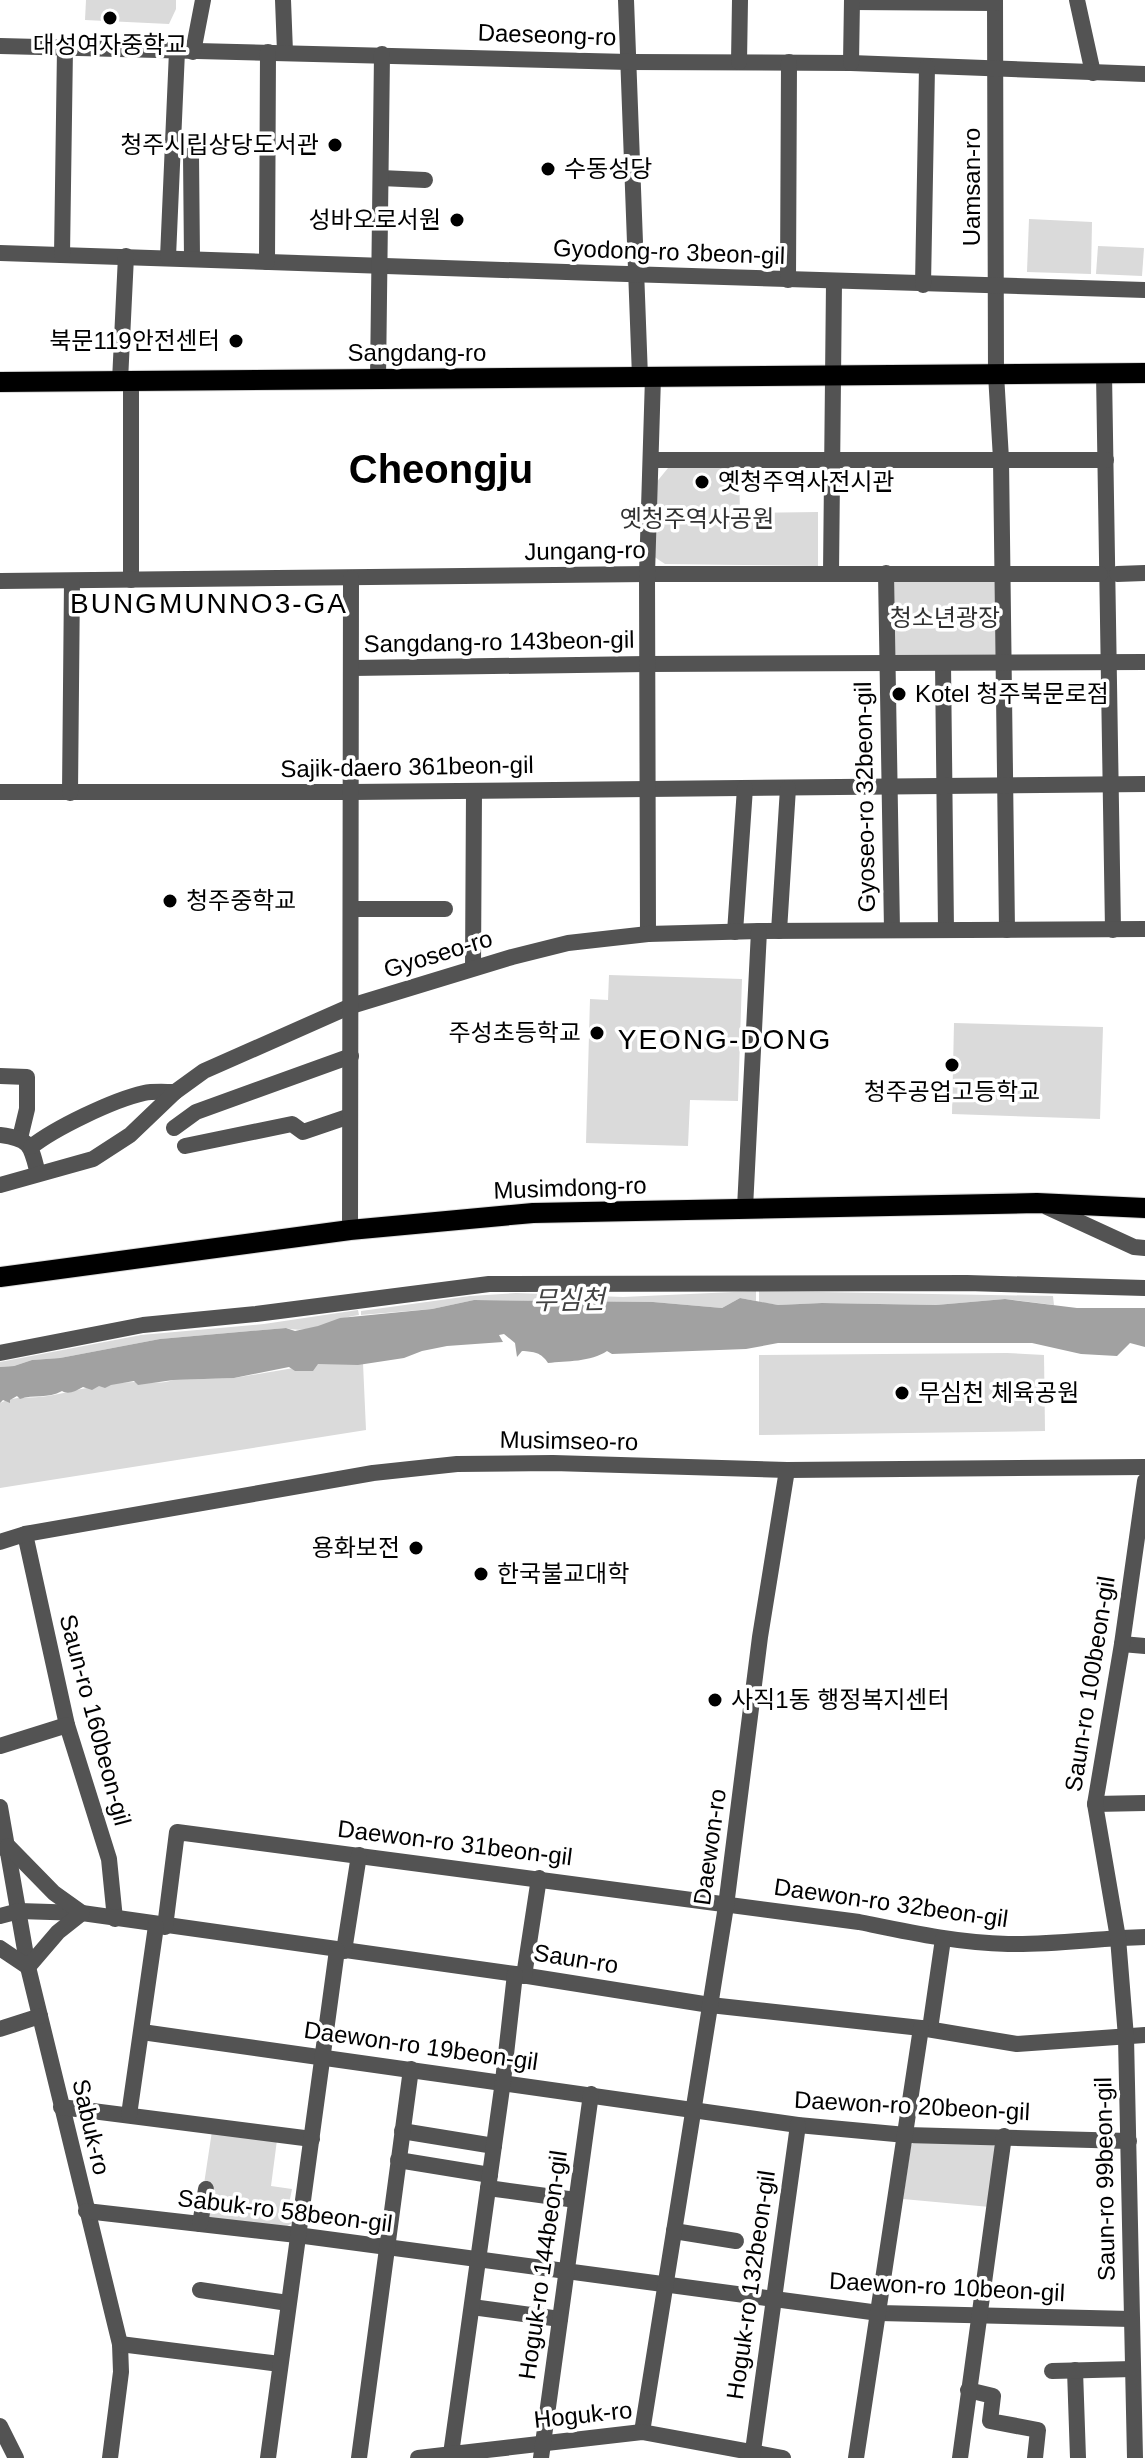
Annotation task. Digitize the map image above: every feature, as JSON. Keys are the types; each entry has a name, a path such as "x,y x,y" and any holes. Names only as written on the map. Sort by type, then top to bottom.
{"main road":[{"name":"Sangdang-ro","path":"0,382 1145,373"},
{"name":"Musimdong-ro","path":"0,1277 350,1230 533,1213 1037,1203 1145,1208"}],"street":[{"path":"168,257 185,51 203,0"},
{"path":"267,262 276,52 283,0"},
{"name":"Sangdang-ro 143beon-gil","path":"626,0 637,275 651,460 647,574 648,934"},
{"path":"739,62 740,0"},
{"path":"1077,0 1093,73"},
{"path":"851,63 852,1 995,1"},
{"name":"Uamsan-ro","path":"995,1 996,374 1001,459 1007,930"},
{"name":"Daeseong-ro","path":"0,46 629,62 851,63 1145,74"},
{"path":"62,255 65,48"},
{"path":"378,379 382,54"},
{"path":"788,280 789,62"},
{"path":"923,285 927,67"},
{"path":"191,155 192,258"},
{"path":"381,178 425,180"},
{"name":"Gyodong-ro 3beon-gil","path":"0,253 168,257 380,268 1145,290"},
{"path":"126,256 131,580"},
{"path":"831,574 834,282"},
{"path":"1104,373 1113,930"},
{"path":"651,460 1106,460"},
{"name":"Gyoseo-ro 32beon-gil","path":"886,573 885,664 892,930"},
{"name":"Jungang-ro","path":"0,581 647,574 1145,573"},
{"path":"350,1230 351,578"},
{"path":"70,793 72,581"},
{"name":"Gyoseo-ro 32beon-gil","path":"885,664 1145,662"},
{"path":"943,663 946,930"},
{"name":"Sangdang-ro 143beon-gil","path":"352,668 885,664"},
{"name":"Sajik-daero 361beon-gil","path":"0,792 352,792 1145,784"},
{"path":"735,932 745,788"},
{"path":"779,931 788,788"},
{"path":"473,968 474,791"},
{"path":"351,909 445,909"},
{"name":"Gyoseo-ro","path":"0,1185 93,1159 130,1135 175,1092 204,1071 351,1006 473,968 568,943 648,934 759,931 1145,929"},
{"path":"745,1208 759,931"},
{"path":"174,1128 196,1112 351,1056"},
{"path":"0,1076 27,1077 25,1142 38,1174"},
{"name":"Gyoseo-ro","path":"25,1142 143,1093 175,1092"},
{"path":"185,1146 292,1124 303,1132 350,1116"},
{"path":"0,1135 25,1142"},
{"path":"1037,1203 1134,1247 1145,1248"},
{"path":"0,1353 143,1325 489,1284 967,1283 1145,1288"},
{"path":"1125,1467 1145,1456"},
{"name":"Musimseo-ro","path":"0,1542 25,1534 373,1473 457,1464 787,1470 1145,1467"},
{"name":"Daewon-ro","path":"642,2432 726,1906 760,1637 787,1470"},
{"name":"Saun-ro 100beon-gil","path":"1126,2037 1118,1938 1095,1804 1145,1482"},
{"name":"Saun-ro 160beon-gil","path":"25,1534 67,1725 109,1859 115,1919"},
{"path":"1122,1644 1145,1646"},
{"path":"0,1746 67,1725"},
{"path":"1095,1804 1145,1803"},
{"name":"Sabuk-ro","path":"0,1807 28,1967 120,2344 121,2372 110,2458"},
{"name":"Daewon-ro 31beon-gil","path":"161,1927 177,1832 539,1878 726,1906"},
{"path":"0,1866 8,1846 54,1893 82,1913 58,1932 28,1967 0,1948"},
{"path":"268,2458 323,2056 359,1855"},
{"path":"451,2454 503,2081 539,1878"},
{"name":"Daewon-ro 32beon-gil","path":"726,1906 859,1922 943,1939 1006,1944 1145,1937"},
{"name":"Saun-ro","path":"0,1916 19,1911 82,1913 161,1927 520,1975 710,2005 926,2028 1017,2044 1145,2035"},
{"path":"129,2115 161,1927"},
{"path":"856,2458 906,2135 943,1939"},
{"path":"0,2029 40,2016"},
{"name":"Daewon-ro 19beon-gil","path":"142,2032 503,2081 693,2112"},
{"name":"Saun-ro 99beon-gil","path":"1126,2037 1137,2100 1129,2141 1133,2369 1139,2388 1135,2458"},
{"path":"359,2458 411,2069"},
{"name":"Hoguk-ro 144beon-gil","path":"541,2450 591,2094"},
{"path":"61,2107 312,2139"},
{"name":"Daewon-ro 20beon-gil","path":"693,2112 906,2135 1129,2141"},
{"name":"Hoguk-ro 132beon-gil","path":"750,2456 798,2125"},
{"path":"402,2131 494,2146"},
{"path":"960,2458 1004,2136"},
{"path":"398,2160 576,2200"},
{"path":"200,2224 206,2189"},
{"name":"Sabuk-ro 58beon-gil","path":"86,2211 297,2235 566,2272"},
{"path":"674,2231 736,2241"},
{"name":"Daewon-ro 10beon-gil","path":"566,2272 879,2313 1131,2319"},
{"path":"200,2290 288,2303"},
{"path":"472,2307 560,2319"},
{"path":"120,2344 280,2364"},
{"path":"1052,2371 1133,2369"},
{"path":"1075,2370 1078,2458"},
{"path":"968,2390 993,2396 990,2421 1038,2430 1035,2458"},
{"path":"0,2426 16,2458"},
{"name":"Hoguk-ro","path":"418,2458 541,2450 642,2432 750,2456 783,2458"}],"green space":[{"path":"86,0 176,0 176,9 169,24 85,20"},
{"path":"1029,219 1092,222 1091,274 1027,272"},
{"path":"1098,246 1144,248 1142,276 1096,274"},
{"name":"옛청주역사공원","path":"668,468 739,468 740,513 818,512 818,566 665,564 653,556 655,484"},
{"name":"청소년광장","path":"895,575 998,582 1001,660 888,661 889,584"},
{"path":"609,975 742,979 738,1101 690,1100 688,1146 586,1143 590,999 608,1000"},
{"path":"954,1023 1103,1027 1100,1119 952,1114"},
{"path":"756,1291 756,1301 740,1298 722,1308 653,1302 474,1300 432,1309 361,1315 361,1311 516,1293 623,1297"},
{"path":"759,1291 1053,1296 1054,1305 1005,1299 936,1305 778,1305 759,1302"},
{"path":"358,1310 359,1315 313,1328 160,1339 0,1367 0,1362 141,1335 264,1324"},
{"name":"무심천 체육공원","path":"759,1355 1044,1355 1045,1431 759,1435"},
{"path":"363,1363 366,1430 0,1488 0,1403 113,1383 234,1378 317,1364"},
{"path":"212,2131 277,2140 271,2186 292,2189 289,2204 296,2206 294,2222 282,2229 205,2219 204,2184"},
{"path":"918,2139 988,2141 997,2148 990,2207 903,2199 911,2145"}],"shaded area":[{"path":"740,1298 778,1305 936,1305 1005,1299 1077,1308 1145,1308 1145,1347 1130,1343 1117,1356 1081,1354 1032,1343 778,1343 746,1349 612,1354 607,1351 586,1359 548,1363 534,1352 522,1351 517,1357 515,1343 504,1334 499,1335 503,1342 447,1346 404,1358 358,1365 318,1364 313,1371 295,1371 289,1367 234,1378 173,1380 138,1385 134,1381 105,1388 99,1386 92,1390 83,1387 69,1393 62,1391 20,1399 17,1396 10,1403 3,1400 0,1403 0,1367 160,1339 286,1328 295,1331 340,1318 432,1309 474,1300 653,1302 722,1308"}],"place":[{"name":"대성여자중학교","path":"110,18"},
{"name":"청주시립상당도서관","path":"335,145"},
{"name":"수동성당","path":"548,169"},
{"name":"성바오로서원","path":"457,220"},
{"name":"북문119안전센터","path":"236,341"},
{"name":"옛청주역사전시관","path":"702,482"},
{"name":"Kotel 청주북문로점","path":"899,694"},
{"name":"청주중학교","path":"170,901"},
{"name":"주성초등학교","path":"597,1033"},
{"name":"청주공업고등학교","path":"952,1065"},
{"name":"무심천 체육공원","path":"902,1393"},
{"name":"용화보전","path":"416,1548"},
{"name":"한국불교대학","path":"481,1574"},
{"name":"사직1동 행정복지센터","path":"715,1700"}],"district":[{"name":"Cheongju","path":"441,469"},
{"name":"BUNGMUNNO3-GA","path":"209,603"},
{"name":"YEONG-DONG","path":"725,1039"}],"water label":[{"name":"무심천","path":"569,1300"}]}
